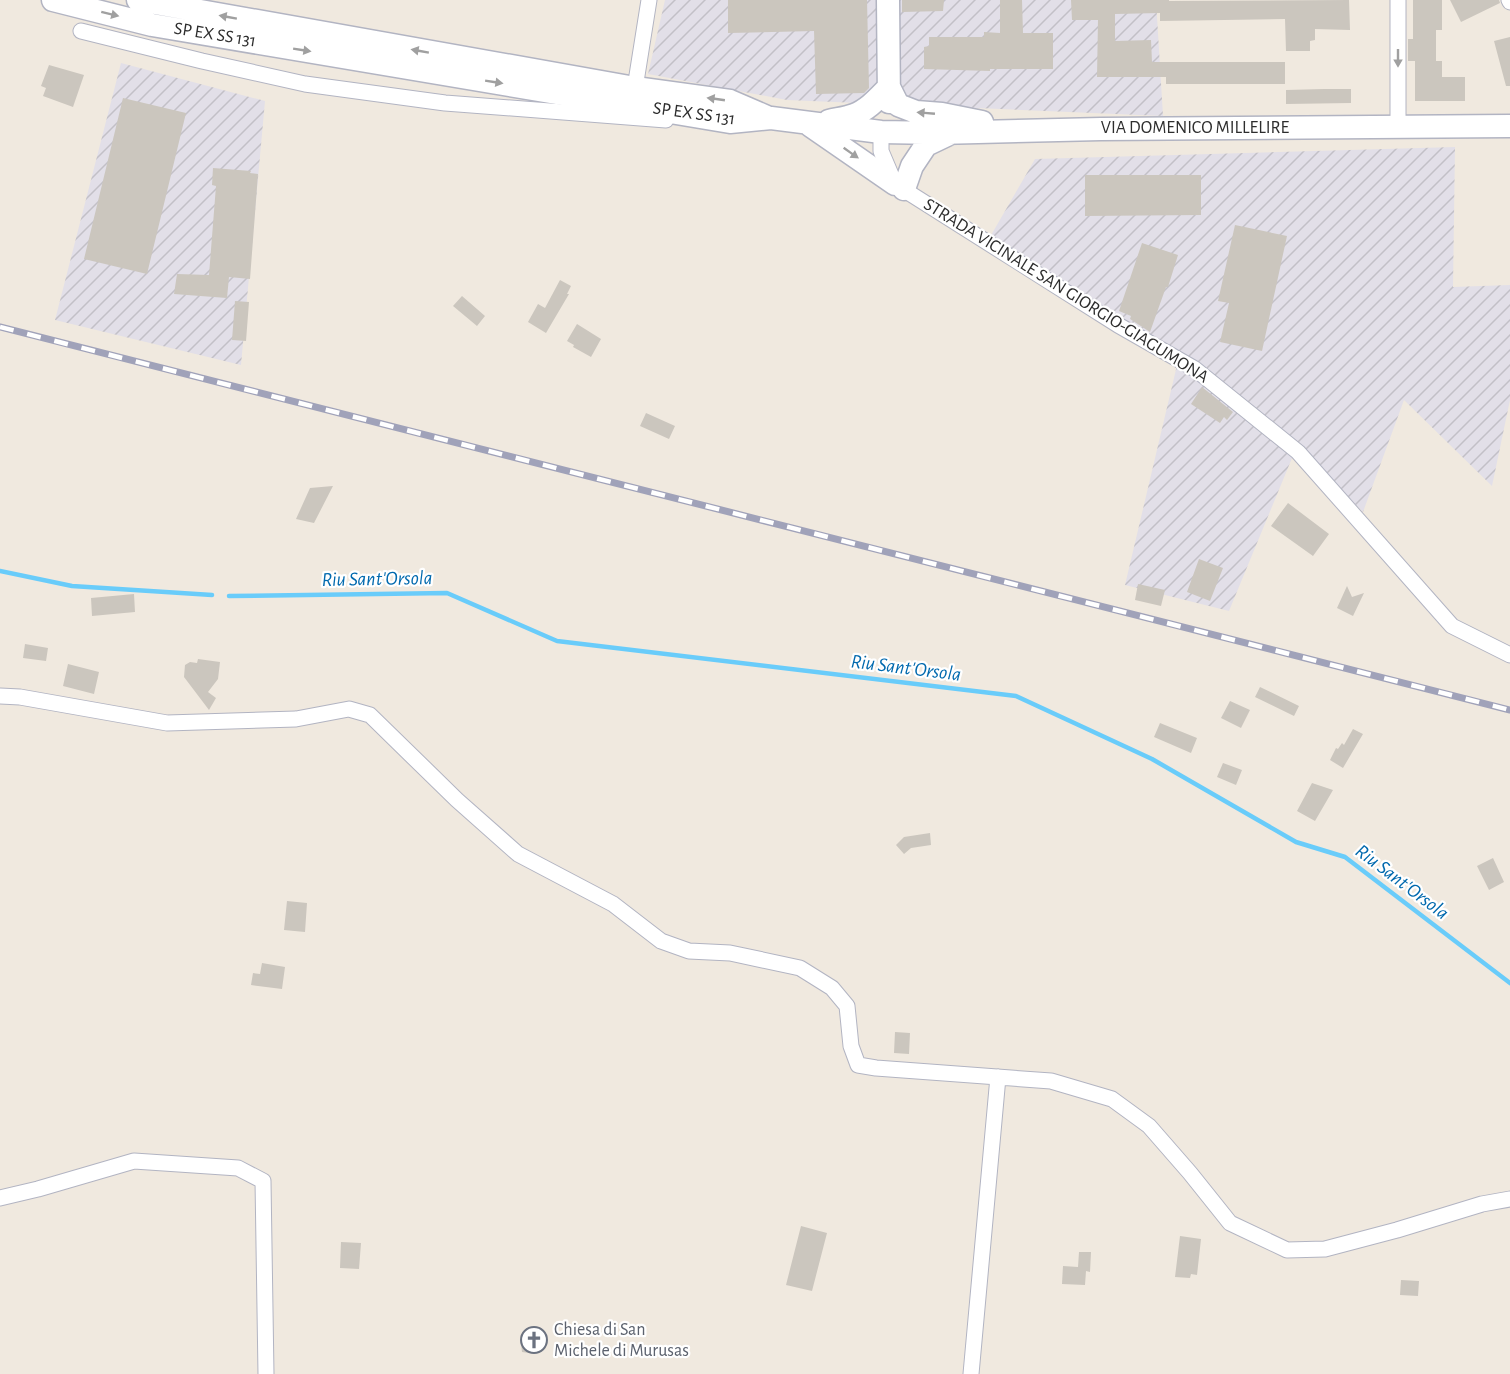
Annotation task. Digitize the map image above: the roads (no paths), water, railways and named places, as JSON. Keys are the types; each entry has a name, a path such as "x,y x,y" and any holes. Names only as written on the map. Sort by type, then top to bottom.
{"main road":[{"name":"SP EX SS 131","path":"53,0 152,25 730,122 771,118"},
{"name":"SP EX SS 131","path":"138,0 635,88 730,101 771,118"},
{"path":"881,132 889,101 888,0"},
{"path":"811,123 853,115 872,104 889,87"},
{"path":"889,87 898,105 916,112 942,114 1025,131"},
{"name":"VIA DOMENICO MILLELIRE","path":"771,118 881,132 1510,126"},
{"path":"811,123 900,187 926,145 953,132"}],"street":[{"path":"635,88 649,0"},
{"path":"1398,0 1398,127"},
{"path":"81,31 305,84 376,94 445,103 650,120 674,121 678,112"},
{"path":"881,132 881,151 900,187"},
{"name":"STRADA VICINALE SAN GIORGIO-GIAGUMONA","path":"900,187 1126,330 1195,369 1298,452 1452,626 1510,656"},
{"path":"0,696 20,697 167,723 296,719 349,709 370,715 457,800 519,854 612,904 661,941 689,951 730,953 800,968 832,988 847,1006 850,1046 858,1065 1051,1081 1112,1099 1149,1126 1230,1223 1287,1250 1325,1249 1482,1204 1510,1199"},
{"path":"971,1374 998,1077"},
{"path":"0,1198 134,1161 238,1168 263,1181 266,1374"}],"waterway":[{"name":"Riu Sant'Orsola","path":"0,571 72,586 212,595"},
{"name":"Riu Sant'Orsola","path":"229,596 447,593 557,641 1016,696 1152,759 1296,842 1345,857 1510,983"}],"railway":[{"path":"0,327 1510,710"}],"place":[{"name":"Chiesa di San Michele di Murusas","path":"534,1340"}]}
